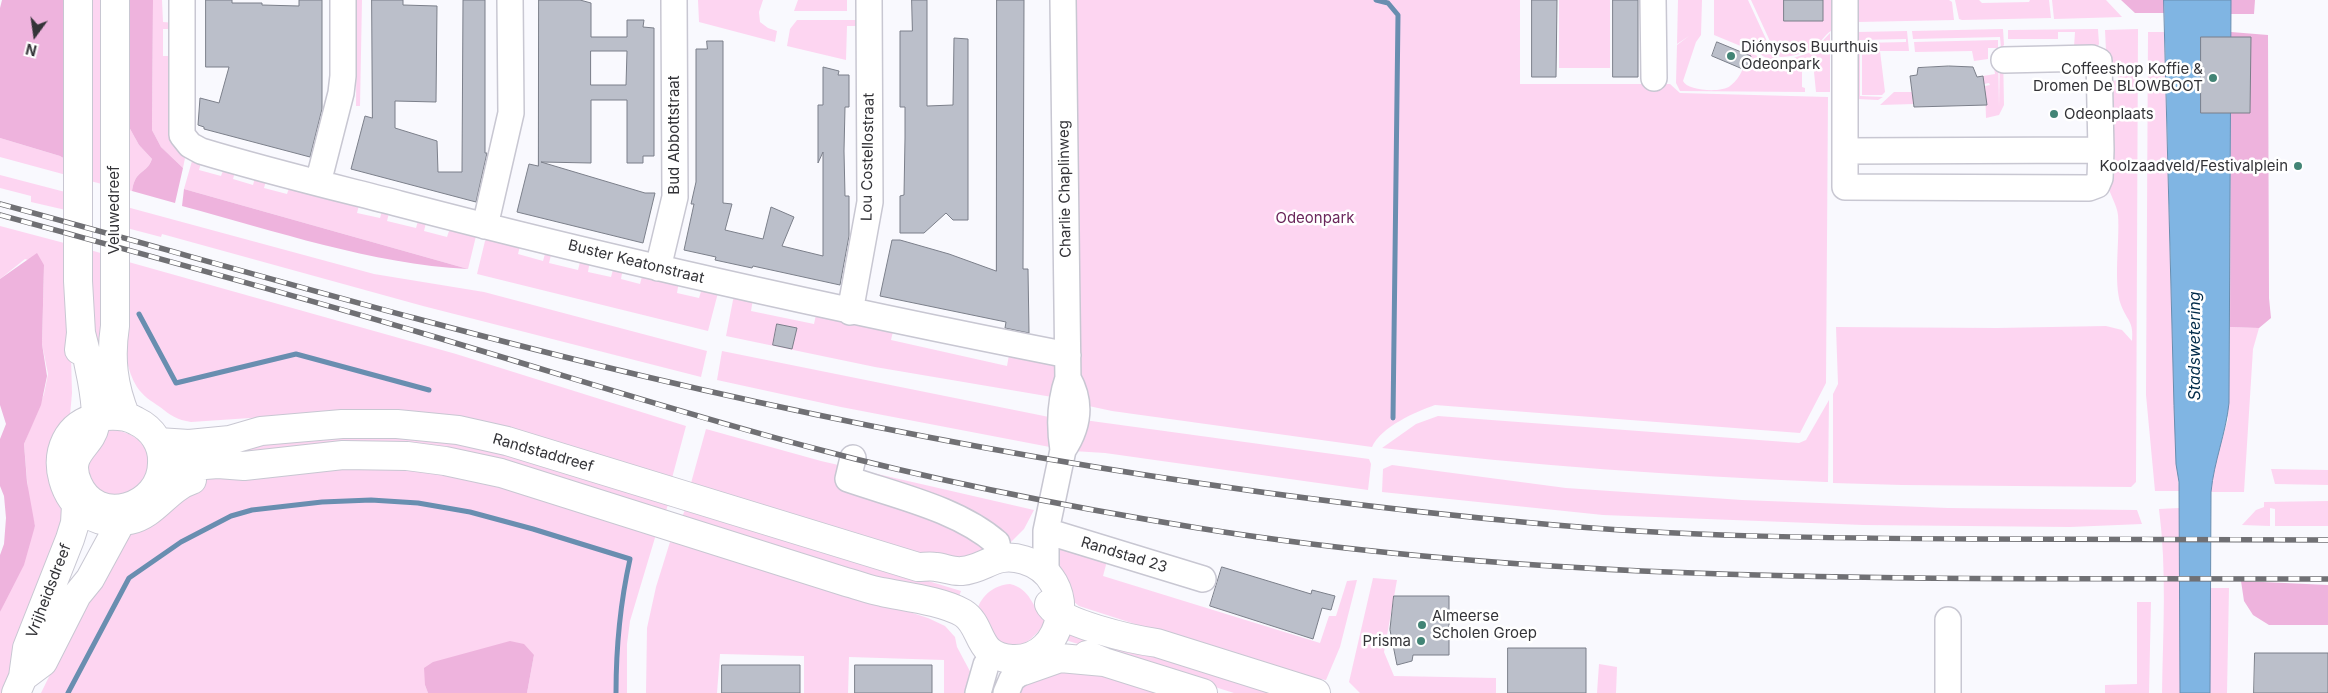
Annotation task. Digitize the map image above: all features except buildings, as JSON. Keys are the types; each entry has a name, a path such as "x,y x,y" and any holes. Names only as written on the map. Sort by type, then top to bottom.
{"main road":[{"path":"78,0 78,281 81,333 78,357 83,416 88,421 93,432 78,454 75,463 77,483 89,499 115,517"},
{"name":"Veluwedreef","path":"115,0 115,326 111,350 117,392 126,417"},
{"path":"115,326 129,390 137,402 159,422 169,428 183,432 260,431"},
{"path":"110,416 126,417 148,428 158,442 162,458 164,487 115,517 96,518 76,505 66,490 60,463 69,437 88,421 110,416"},
{"name":"Randstaddreef","path":"158,442 189,444 222,441 260,431 342,424 397,424 458,430 507,441 918,567 936,567 964,571 996,567"},
{"name":"Randstaddreef","path":"164,487 178,470 192,466 218,464 244,466 343,455 407,456 445,461 502,474 881,592 912,597 961,620"},
{"name":"Vrijheidsdreef","path":"19,685 27,648 70,539 75,523 76,505"},
{"name":"Vrijheidsdreef","path":"19,685 42,662 77,595 81,573 115,517"},
{"path":"1014,671 1052,637 1061,610 1056,587 1046,573 1033,564 996,567 966,596 961,620 971,650 1014,671 1060,658 1104,662 1203,693"},
{"path":"996,567 1026,574 1034,579 1045,593 1050,608 1061,610 1066,607 1137,630 1157,643 1316,693"}],"street":[{"name":"Buster Keatonstraat","path":"182,0 182,135 190,145 207,153 485,226 850,312 1068,371"},
{"path":"318,183 341,93 343,76 343,0"},
{"path":"485,226 511,113 510,0"},
{"name":"Bud Abbottstraat","path":"658,268 675,197 674,0"},
{"name":"Lou Costellostraat","path":"850,312 870,202 869,0"},
{"name":"Charlie Chaplinweg","path":"1046,573 1046,531 1063,450 1060,435 1061,410 1068,371 1062,0"},
{"path":"1653,0 1654,78"},
{"path":"1845,0 1845,187 2073,189 2097,185 2100,178 2099,62 2092,58 2004,60"},
{"path":"1845,151 2100,150"},
{"path":"853,458 848,479 939,511 982,530 998,543 996,567"},
{"path":"996,567 1021,552 1046,531"},
{"name":"Randstad 23","path":"1046,531 1203,578"},
{"path":"1948,620 1948,693"},
{"path":"978,693 1014,671"}],"green space":[{"path":"87,0 106,0 106,185 90,181"},
{"path":"153,0 162,0 163,22 175,23 175,29 163,29 163,56 175,56 186,153 183,168 161,147 152,130"},
{"path":"357,0 362,0 360,106 356,106"},
{"path":"698,0 763,0 759,12 760,22 768,28 777,31 775,42 699,22"},
{"path":"798,0 847,0 847,11 794,11"},
{"name":"Odeonpark","path":"1068,0 1520,0 1520,84 1670,84 1680,93 1828,97 1826,383 1800,433 1435,405 1399,421 1383,433 1372,447 1112,411 1084,405 1078,370"},
{"path":"1559,0 1610,0 1610,68 1559,68"},
{"path":"1678,0 1702,0 1701,35 1696,42 1683,81 1686,84 1705,90 1726,88 1740,75 1749,52 1768,61 1790,59 1812,52 1830,33 1830,92 1816,92 1814,72 1811,65 1805,66 1802,72 1802,87 1805,88 1805,92 1680,91 1676,83 1677,45 1689,36 1677,44"},
{"path":"1714,0 1748,0 1772,52 1777,58 1769,60 1760,54 1714,35"},
{"path":"1751,0 1784,0 1784,21 1823,21 1823,0 1836,0 1834,29 1808,51 1780,57 1775,52"},
{"path":"1858,0 1949,0 1952,2 1954,20 1858,22"},
{"path":"1955,0 1979,0 1982,3 2049,0 2051,18 1962,20 1959,19"},
{"path":"2052,0 2106,0 2122,17 2054,19"},
{"path":"797,20 861,20 860,26 847,26 846,60 787,46 790,29"},
{"path":"2003,29 2004,45 2001,48 2000,37 1913,39 1912,31"},
{"path":"2098,29 2099,44 2097,47 2074,47 2075,32 2058,32 2058,39 2008,39 2008,30"},
{"path":"2138,29 2136,482 2131,487 1833,483 1833,394 1838,384 1836,327 1997,328 2106,326 2122,330 2132,341 2131,325 2121,305 2117,285 2118,215 2107,182 2107,82 2118,80 2117,71 2107,72 2105,30"},
{"path":"1907,31 1909,51 1880,51 1885,92 1882,95 1862,95 1862,43 1906,42 1906,39 1860,40 1860,96 1883,97 1878,100 1857,99 1857,32"},
{"path":"2148,32 2164,32 2174,406 2179,491 2155,491 2146,395"},
{"path":"1998,40 1998,48 1988,48 1988,59 1974,61 1972,51 1915,52 1914,42"},
{"path":"1992,52 1998,52 1999,107 2000,52 2003,52 2004,105 1999,115 1986,118 1985,86 1990,85 1989,83 1984,84 1983,76 1995,74"},
{"path":"1894,92 1912,92 1914,104 1880,105"},
{"path":"124,118 139,145 152,159 150,164 138,175 132,191 121,188"},
{"path":"0,138 60,156 70,162 70,176 0,157"},
{"path":"196,157 202,159 199,170 221,176 225,165 236,168 233,179 253,185 256,174 267,177 264,188 287,194 291,182 360,201 357,213 380,218 383,207 390,209 387,221 416,228 419,217 427,219 424,231 447,237 451,225 476,236 468,269 184,189 192,161"},
{"path":"0,175 69,193 70,211 31,202 31,196 0,188"},
{"path":"123,206 374,274 484,292 707,351 701,377 423,306 162,234 161,237 123,227"},
{"path":"0,226 68,244 72,393 62,506 65,516 5,693 0,693 0,612 35,526 29,503 24,444 44,394 48,374 42,344 44,265 25,259 0,279"},
{"path":"490,236 521,242 518,254 543,261 546,250 552,251 549,263 578,270 581,258 590,260 588,272 611,277 614,266 623,268 621,279 640,284 643,272 679,281 677,293 699,298 703,285 719,289 708,331 477,274 485,241"},
{"path":"90,250 104,254 105,330 96,378"},
{"path":"125,261 456,354 686,426 672,478 339,412 191,422 178,418 145,396 137,387 131,374 124,343"},
{"path":"734,295 753,299 751,311 814,324 817,310 894,327 891,340 1007,366 1009,355 1056,365 1058,398 875,367 726,336"},
{"path":"2230,327 2259,328 2253,349 2244,492 2211,492 2214,467 2228,419"},
{"path":"722,351 1054,418 1055,448 841,407 717,380"},
{"path":"1829,400 1828,482 1714,477 1603,469 1492,460 1382,448 1416,424 1438,416 1799,443 1806,440"},
{"path":"1084,420 1369,459 1371,464 1368,490 1105,453 1073,451"},
{"path":"107,429 119,431 136,438 147,453 149,466 146,477 140,486 131,492 110,495 99,490 88,475 87,466 90,457"},
{"path":"706,429 821,461 1034,510 1024,529 1007,546 987,547 963,559 946,564 691,483"},
{"path":"375,432 496,448 669,500 665,515 522,471 185,462 184,449"},
{"path":"344,463 456,470 657,531 630,621 627,644 627,693 527,693 534,655 425,685 428,693 41,693 118,536 203,481 212,478"},
{"path":"1392,465 1566,488 1742,500 1948,508 2137,510 2142,524 2070,527 1863,525 1603,515 1382,492 1383,469"},
{"path":"2271,469 2328,470 2328,485 2275,484"},
{"path":"2328,501 2328,526 2275,526 2275,509 2270,508 2270,526 2242,525 2256,510 2264,507 2264,502"},
{"path":"686,507 961,591 956,605 681,520"},
{"path":"2179,508 2180,693 2162,693 2164,578 2159,509"},
{"path":"688,540 928,618 945,626 955,637 957,647 973,677 970,693 944,693 944,660 849,657 848,693 804,693 804,656 720,654 717,693 646,693 647,628 656,587 670,542 684,545"},
{"path":"1057,547 1107,561 1103,576 1320,643 1329,616 1336,616 1347,581 1357,580 1340,647 1326,680 1296,676 1079,606 1066,593 1060,580"},
{"path":"1373,578 1397,580 1384,652 1394,676 1496,678 1496,693 1360,693 1349,682"},
{"path":"1010,584 1017,586 1027,594 1045,621 1031,639 1017,646 1003,644 996,639 977,610 985,595 999,586"},
{"path":"2209,588 2229,588 2227,693 2210,693"},
{"path":"2137,602 2151,602 2149,693 2105,693 2105,685 2137,684"},
{"path":"1065,622 1289,693 1234,693 1059,638"},
{"path":"1599,664 1617,667 1616,693 1597,693"},
{"path":"1068,665 1166,693 1013,693 1016,686"}],"shaded area":[{"path":"2,0 72,0 70,162 60,156 0,138 0,8"},
{"path":"126,0 153,0 152,130 161,147 183,168 175,203 132,191 138,175 150,164 152,159 139,145 124,118"},
{"path":"2121,0 2164,0 2164,13 2135,13"},
{"path":"2231,0 2255,0 2254,14 2231,14"},
{"path":"2231,32 2268,35 2269,298 2271,318 2259,328 2230,327"},
{"path":"184,189 468,269 396,261 288,236 182,206"},
{"path":"37,253 44,265 42,344 47,376 41,405 24,444 27,482 35,526 24,565 0,612 0,555 4,544 6,518 4,496 0,486 0,439 6,424 0,405 0,279"},
{"path":"2241,581 2328,585 2328,625 2269,625 2253,615 2244,601"},
{"path":"510,641 524,644 534,655 527,693 428,693 425,685 424,668 433,662"}],"water":[{"name":"Stadswetering","path":"2164,0 2231,0 2229,403 2211,492 2210,693 2180,693 2179,482 2176,464 2174,406"}],"waterway":[{"path":"1376,0 1388,3 1398,15 1393,418"},
{"path":"139,314 176,383 296,354 429,390"},
{"path":"68,693 129,578 181,542 231,516 252,510 322,502 371,500 418,503 470,512 630,559 619,626 616,693"}],"railway":[{"path":"0,204 482,336 643,376 753,401 974,446 1197,483 1421,512 1588,528 1697,534 1862,538 2328,540"},
{"path":"0,215 319,303 667,407 813,448 1005,493 1198,528 1339,547 1480,561 1621,570 1903,578 2328,579"}],"place":[{"name":"Diónysos Buurthuis Odeonpark","path":"1731,56"},
{"name":"Coffeeshop Koffie & Dromen De BLOWBOOT","path":"2213,78"},
{"name":"Odeonplaats","path":"2054,114"},
{"name":"Koolzaadveld/Festivalplein","path":"2298,166"},
{"name":"Almeerse Scholen Groep","path":"1422,625"},
{"name":"Prisma","path":"1421,641"}]}
